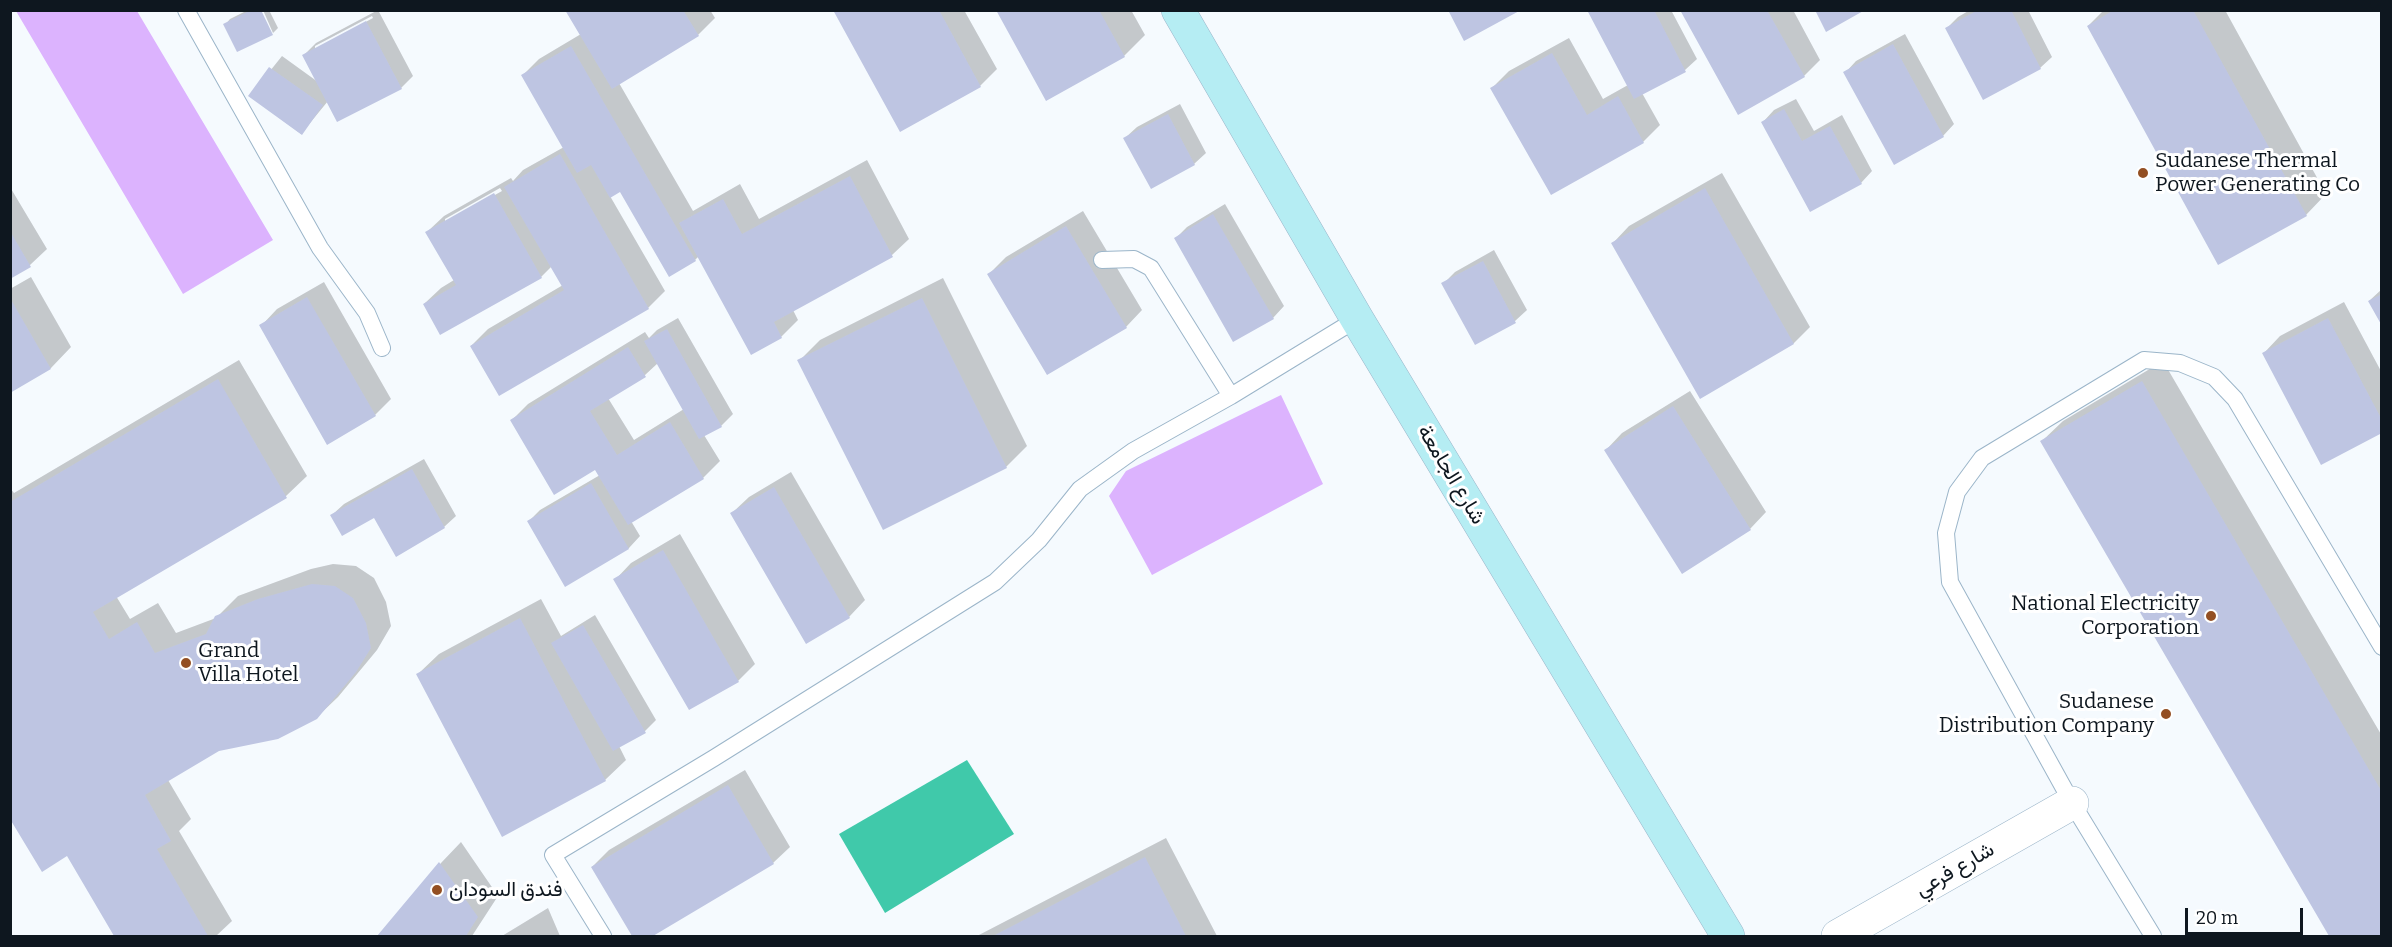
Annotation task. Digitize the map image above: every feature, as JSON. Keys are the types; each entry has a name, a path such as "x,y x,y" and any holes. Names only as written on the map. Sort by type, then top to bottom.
{"main road":[{"name":"شارع الجامعة","path":"1178,10 1357,319 1728,936"}],"street":[{"name":"شارع فرعي","path":"1838,936 2072,802"}],"lane":[{"path":"186,10 320,248 367,313 382,348"},
{"path":"1102,260 1134,259 1152,268 1231,396"},
{"path":"603,936 553,855 714,758 994,582 1040,540 1080,489 1133,451 1231,396 1357,319"},
{"path":"2153,936 2072,802 1950,582 1946,532 1957,492 1982,458 2144,360 2180,363 2214,377 2235,399 2382,647"}],"shaded area":[{"path":"16,11 137,11 273,240 183,294"},
{"path":"1281,395 1323,484 1152,575 1109,496 1126,471"},
{"path":"967,760 1014,834 885,913 839,834"}],"building":[{"path":"251,10 261,10 273,35 237,52 223,24"},
{"path":"565,10 683,10 699,36 612,89"},
{"path":"833,10 939,10 981,87 900,132"},
{"path":"996,10 1099,10 1125,57 1046,101"},
{"path":"1448,10 1521,10 1464,41"},
{"path":"1587,10 1654,10 1686,72 1634,99"},
{"path":"1680,10 1767,10 1805,77 1738,115"},
{"path":"1815,10 1865,10 1826,32"},
{"path":"1978,10 2011,10 2041,69 1983,100 1945,28"},
{"path":"2114,10 2193,10 2307,216 2218,265 2087,26"},
{"path":"366,21 402,89 337,122 302,55"},
{"path":"1893,44 1944,137 1894,165 1843,72"},
{"path":"571,46 696,261 669,277 620,192 610,198 591,165 577,173 521,75"},
{"path":"1552,53 1587,115 1618,96 1644,143 1551,195 1490,88"},
{"path":"269,67 323,105 302,135 248,96"},
{"path":"1784,109 1802,141 1830,126 1862,184 1810,212 1761,122"},
{"path":"1168,114 1195,165 1151,189 1123,138"},
{"path":"560,154 649,309 499,396 470,346 564,290 504,187"},
{"path":"850,176 893,257 774,322 782,338 751,355 679,223 723,199 742,234"},
{"path":"1705,188 1794,344 1700,399 1611,243"},
{"path":"494,193 542,278 440,335 423,304 456,285 425,232"},
{"path":"1213,214 1274,319 1233,342 1174,238"},
{"path":"1066,226 1127,328 1047,375 987,274"},
{"path":"10,231 31,267 10,279"},
{"path":"1483,261 1516,323 1475,345 1441,283"},
{"path":"2382,294 2382,326 2368,301"},
{"path":"307,297 376,416 327,445 259,325"},
{"path":"10,298 51,369 10,393"},
{"path":"922,298 1007,468 883,530 797,360"},
{"path":"2328,318 2382,420 2382,433 2321,465 2262,353"},
{"path":"667,329 722,427 699,439 644,341"},
{"path":"628,347 646,377 590,411 617,455 670,422 704,479 628,525 595,470 554,495 510,420"},
{"name":"Grand Villa Hotel","path":"218,379 287,498 93,612 109,639 137,622 155,653 206,634 215,616 258,599 312,584 335,586 353,598 366,623 371,648 356,672 317,719 278,739 219,751 145,795 171,841 157,849 208,936 114,936 67,856 42,872 10,819 10,502"},
{"name":"National Electricity Corporation","path":"2142,381 2382,792 2382,936 2329,936 2040,441"},
{"path":"1673,406 1751,530 1682,574 1604,450"},
{"path":"412,469 445,528 396,557 374,518 342,536 330,515"},
{"path":"591,483 629,549 565,587 527,521"},
{"path":"774,487 850,618 806,644 730,513"},
{"path":"663,550 739,682 689,710 613,579"},
{"path":"520,618 606,781 502,837 416,674"},
{"path":"583,625 646,733 613,751 551,643"},
{"path":"728,785 774,864 653,936 632,936 591,867"},
{"path":"1145,857 1186,936 993,936"},
{"name":"فندق السودان","path":"439,862 478,917 466,936 377,936"}],"place":[{"name":"Sudanese Thermal Power Generating Co","path":"2143,173"},
{"name":"National Electricity Corporation","path":"2211,616"},
{"name":"Grand Villa Hotel","path":"186,663"},
{"name":"Sudanese Distribution Company","path":"2166,714"},
{"name":"فندق السودان","path":"437,890"}]}
